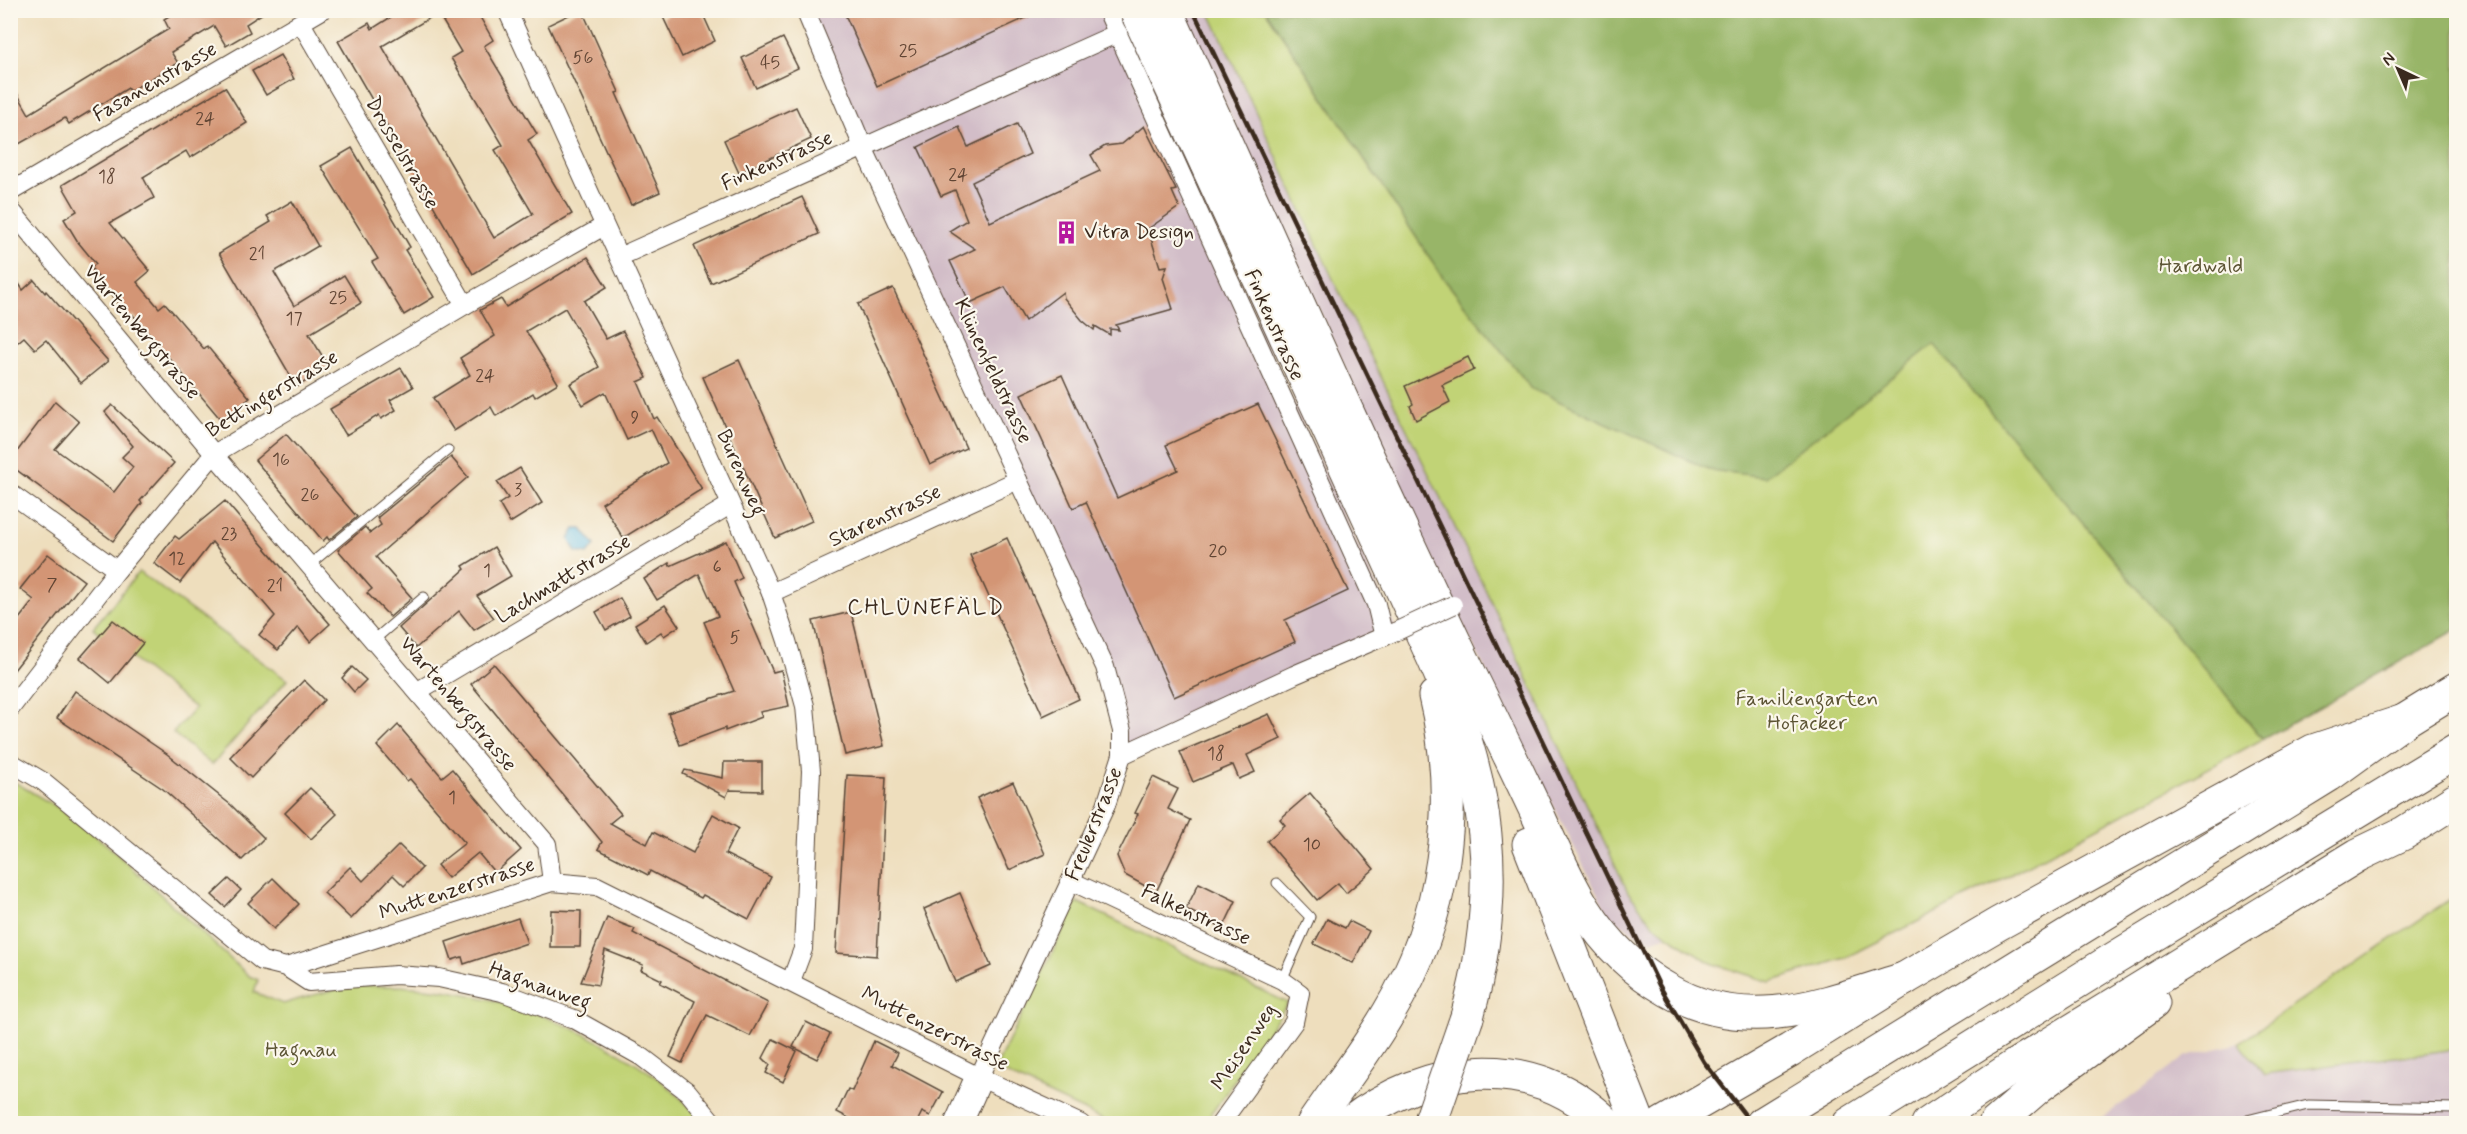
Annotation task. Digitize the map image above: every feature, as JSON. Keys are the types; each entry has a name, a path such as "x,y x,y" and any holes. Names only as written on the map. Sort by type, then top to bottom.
{"highway":[{"path":"1166,10 1459,718 1473,761 1487,850 1487,906 1479,968 1467,1017 1430,1124"},
{"path":"1127,22 1415,615 1635,1122"},
{"path":"1415,615 1573,888 1600,931 1629,963 1665,989 1688,1001 1722,1011 1756,1014 1802,1009 1904,979"},
{"path":"1312,1124 1371,1041 1404,986 1426,932 1441,878 1447,831 1447,809 1440,726 1415,615"},
{"path":"1762,1124 2329,775 2404,721 2457,689"},
{"path":"1349,1124 1378,1103 1413,1086 1444,1076 1492,1073 1526,1078 1554,1088 1589,1107 1635,1122 1790,1050 1904,979 2313,751 2404,721"},
{"path":"1849,1124 2112,960 2457,751"},
{"path":"1928,1124 2016,1065 2358,855 2404,833 2457,800"},
{"path":"1995,1124 2039,1086 2217,957 2367,864 2404,833"}],"street":[{"name":"Fasanenstrasse","path":"10,192 322,10"},
{"name":"Burenweg","path":"507,10 771,593 787,641 805,706 811,771 803,949 791,981"},
{"name":"Klünenfeldstrasse","path":"805,10 863,147 1105,667 1122,731 1122,755"},
{"path":"1107,10 1127,22"},
{"name":"Finkenstrasse","path":"619,257 863,147 1127,22"},
{"name":"Drosselstrasse","path":"301,23 465,305"},
{"name":"Wartenbergstrasse","path":"10,209 214,454 547,844 552,882"},
{"name":"Bettingerstrasse","path":"10,709 117,570 214,454 465,305 604,226"},
{"name":"Starenstrasse","path":"771,593 1018,480"},
{"path":"10,493 117,570"},
{"name":"Lachmattstrasse","path":"418,691 730,505"},
{"name":"Freulerstrasse","path":"958,1124 1106,805 1122,755 1294,675 1415,615"},
{"path":"10,762 44,782 262,961 286,967"},
{"name":"Falkenstrasse","path":"1071,881 1282,980 1300,993"},
{"name":"Muttenzerstrasse","path":"286,967 552,882 597,886 979,1077 1081,1124"},
{"name":"Hagnauweg","path":"286,967 309,982 396,975 439,978 502,992 574,1019 642,1058 688,1092 714,1124"},
{"name":"Meisenweg","path":"1220,1124 1294,1022 1300,993"}],"lane":[{"path":"309,565 448,450"},
{"path":"374,640 424,597"},
{"path":"1277,883 1310,917 1282,980"},
{"path":"2231,1124 2308,1105 2457,1108"}],"shaded area":[{"path":"805,11 1117,11 1397,631 1122,755 1105,667"},
{"path":"1183,11 1209,11 1338,290 1477,572 1628,892 1652,923 1667,935 1651,941 1634,933 1608,915 1453,605"},
{"path":"2239,1043 2265,1074 2456,1049 2456,1123 2094,1124 2187,1056"}],"green space":[{"name":"Familiengarten Hofacker","path":"1209,11 1266,11 1444,279 1532,389 1710,470 1902,368 1934,343 2263,739 1991,885 1845,958 1770,982 1711,963 1667,935 1652,923 1628,892 1477,572 1338,290"},
{"name":"Hardwald","path":"1266,11 2456,11 2456,630 2263,739 1934,344 1765,477 1710,470 1532,389 1444,279"},
{"path":"139,572 287,680 212,765 173,733 195,708 93,628"},
{"name":"Hagnau","path":"11,780 62,810 107,845 249,976 258,980 254,992 283,1004 353,986 420,988 489,999 556,1021 620,1053 664,1083 706,1123 11,1124"},
{"path":"2456,895 2456,1049 2265,1074 2239,1043"},
{"path":"1077,902 1288,1003 1205,1123 1110,1123 995,1069"}],"water":[{"path":"575,529 582,529 595,545 588,554 576,552 569,539"}],"building":[{"path":"179,10 268,10 246,24 250,32 226,46 214,26 171,52 178,63 130,91 128,88 69,124 65,118 10,149 10,81 29,114 169,29 164,19"},
{"path":"402,10 476,10 493,40 484,46 537,134 528,140 572,214 473,274 338,41 369,23 372,29","holes":["438,13 461,52 451,58 503,145 495,150 533,214 494,238 382,46"]},
{"path":"582,10 619,92 616,93 660,192 631,205 548,25"},
{"path":"677,10 701,10 715,41 682,57 663,17"},
{"path":"843,10 1043,10 877,86"},
{"path":"783,38 798,68 756,88 742,58"},
{"path":"280,55 294,79 266,95 252,71"},
{"path":"225,87 247,123 190,158 186,151 143,177 154,198 110,223 150,271 137,282 159,308 165,303 204,349 207,346 250,398 222,421 133,315 129,319 91,268 96,264 78,242 64,219 77,211 62,185"},
{"path":"796,107 811,139 739,173 724,140"},
{"name":"Vitra Design","path":"1017,124 1030,154 972,182 990,222 1100,171 1091,155 1105,146 1122,144 1144,126 1176,190 1172,191 1179,207 1148,229 1160,267 1167,266 1163,278 1173,309 1116,325 1119,330 1110,329 1110,335 1095,326 1094,330 1082,320 1064,298 1063,292 1025,321 1005,287 970,303 950,261 975,249 949,231 967,220 955,190 941,196 918,147 959,127 968,147"},
{"path":"352,148 410,247 405,250 434,297 404,315 372,262 378,259 321,166"},
{"path":"802,197 819,234 711,283 694,246"},
{"path":"292,201 318,246 274,272 294,306 344,275 361,303 309,334 329,367 297,387 219,253 271,222 267,216"},
{"path":"588,257 607,287 584,301 606,339 623,331 647,378 638,382 654,419 657,417 702,489 623,538 602,503 667,463 651,429 627,440 605,392 583,405 570,384 599,367 565,308 526,331 558,383 535,397 533,393 496,416 491,407 454,431 433,398 470,375 460,358 495,336 480,310 501,299 506,307"},
{"path":"10,270 23,290 34,280 45,293 46,291 108,361 81,383 46,340 35,349 24,337 18,342 10,333"},
{"path":"893,288 966,448 930,465 858,304"},
{"path":"1468,357 1474,370 1442,385 1450,402 1416,420 1410,406 1413,404 1405,386"},
{"path":"739,360 812,521 775,538 703,377"},
{"path":"401,368 413,387 390,400 396,410 381,419 379,415 346,435 330,409"},
{"path":"1062,375 1117,498 1178,470 1166,445 1258,404 1348,591 1285,620 1295,642 1174,697 1086,502 1073,508 1021,394"},
{"path":"55,401 79,422 55,449 114,492 133,467 122,457 133,446 105,412 112,405 174,463 140,501 142,503 113,541 10,465 10,461"},
{"path":"286,434 357,517 329,540 327,537 323,541 255,460"},
{"path":"451,457 468,477 376,557 412,598 390,617 367,593 372,589 338,550 365,527 370,533 381,525 377,518"},
{"path":"520,468 542,503 510,523 499,504 508,498 497,482"},
{"path":"225,501 330,624 310,642 298,627 278,650 259,635 275,616 212,542 180,583 154,563 175,536 179,539"},
{"path":"1007,538 1079,699 1043,716 970,555"},
{"path":"726,541 742,578 734,582 773,672 781,670 789,706 760,712 762,717 680,745 668,713 734,691 704,622 718,616 699,574 657,600 644,579 669,563 670,566"},
{"path":"494,547 511,576 477,596 494,618 474,630 459,611 416,648 399,628 465,569 463,566"},
{"path":"48,554 84,581 10,675 10,630 34,600 20,589"},
{"path":"620,598 630,616 606,630 596,612"},
{"path":"665,605 679,626 664,636 661,632 646,642 635,624"},
{"path":"851,612 884,746 845,755 813,621"},
{"path":"113,620 143,643 110,683 80,658"},
{"path":"494,664 621,814 610,823 647,844 653,832 693,853 713,814 738,828 725,854 771,877 749,919 703,895 701,898 650,871 648,875 598,849 602,842 471,684"},
{"path":"352,667 366,680 354,692 342,678"},
{"path":"304,680 324,700 251,778 230,757"},
{"path":"75,691 167,754 231,805 264,838 242,860 163,789 57,718"},
{"path":"1269,714 1281,739 1247,755 1255,772 1239,779 1233,765 1193,782 1180,752"},
{"path":"398,725 442,777 452,769 521,850 495,873 478,853 448,878 437,865 465,843 410,779 407,781 377,746"},
{"path":"724,762 762,762 762,791 729,790 726,797 683,774 685,770 723,778"},
{"path":"847,775 886,777 877,956 836,953"},
{"path":"1153,777 1178,789 1168,809 1190,820 1156,892 1125,875 1117,856"},
{"path":"1013,782 1045,854 1009,870 977,798"},
{"path":"310,788 337,814 311,839 285,813"},
{"path":"1310,793 1374,869 1346,893 1338,883 1317,900 1267,841 1285,825 1280,819"},
{"path":"399,845 422,868 404,886 393,875 351,919 324,893 350,867 363,881"},
{"path":"273,878 299,904 274,929 248,903"},
{"path":"229,879 241,890 225,907 212,895"},
{"path":"1199,883 1236,901 1223,928 1186,909"},
{"path":"960,893 991,966 955,982 924,909"},
{"path":"551,910 581,911 580,947 550,947"},
{"path":"518,918 527,943 464,964 462,957 452,960 446,942"},
{"path":"607,918 635,929 633,933 768,1003 750,1036 707,1015 682,1063 670,1057 695,1001 660,983 662,980 641,970 643,965 605,950 598,985 581,982"},
{"path":"1327,919 1345,928 1349,921 1369,931 1353,963 1314,944"},
{"path":"806,1022 830,1034 817,1059 793,1047"},
{"path":"773,1039 797,1051 783,1082 766,1073 770,1065 763,1058"},
{"path":"874,1041 898,1053 892,1065 943,1092 930,1116 922,1112 916,1124 860,1124 837,1112 848,1089 852,1091"}],"railway":[{"path":"1193,10 1659,985 1704,1062 1752,1124"}],"place":[{"name":"Vitra Design","path":"1066,232"}],"district":[{"name":"CHLÜNEFÄLD","path":"926,608"}]}
